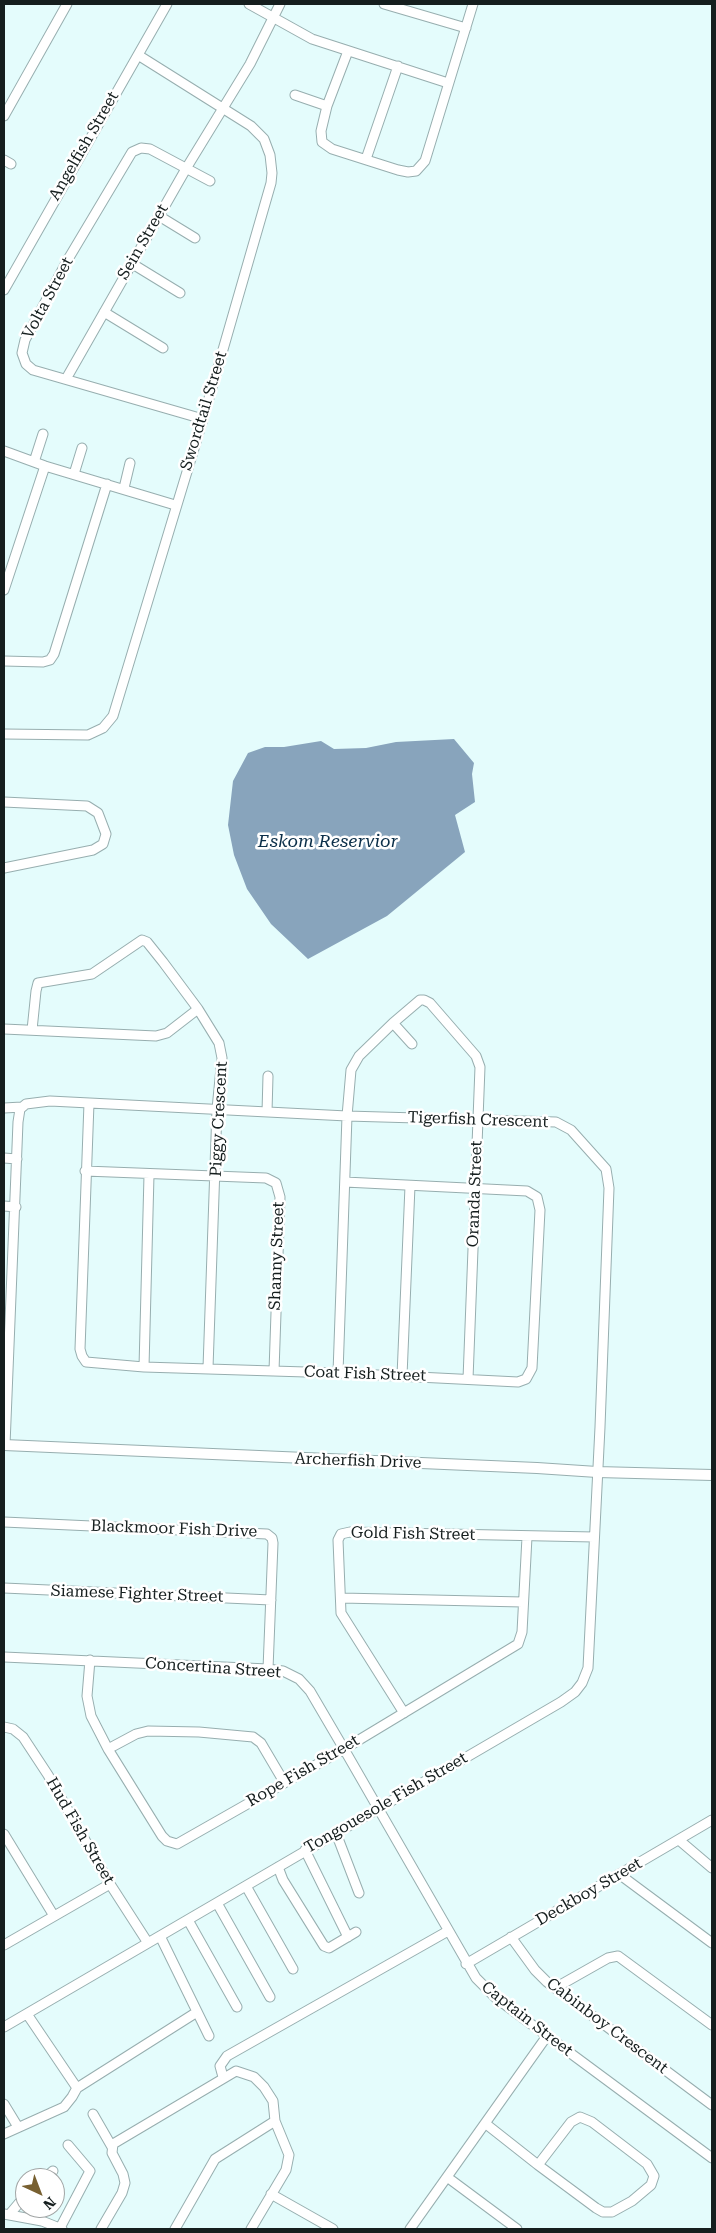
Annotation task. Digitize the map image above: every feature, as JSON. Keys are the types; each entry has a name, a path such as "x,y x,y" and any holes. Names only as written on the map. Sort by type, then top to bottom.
{"street":[{"path":"4,116 67,4"},
{"name":"Angelfish Street","path":"4,290 167,4"},
{"path":"249,4 306,37 448,83"},
{"name":"Sein Street","path":"66,379 187,167 250,64 280,4"},
{"path":"384,4 466,28"},
{"path":"348,50 328,106 321,131 322,142 332,149 408,172 421,167 430,144 473,4"},
{"name":"Swordtail Street","path":"4,734 88,735 97,732 109,723 116,710 175,505 203,419 272,173 270,155 264,139 251,126 224,107 138,55"},
{"path":"366,159 398,66"},
{"path":"295,95 328,106"},
{"name":"Volta Street","path":"187,167 150,149 141,148 132,152 77,244 25,340 22,353 24,362 30,369 203,419"},
{"path":"187,167 210,182"},
{"path":"159,216 195,238"},
{"path":"131,263 180,293"},
{"path":"104,312 163,348"},
{"path":"34,462 43,434"},
{"path":"74,474 82,448"},
{"path":"4,451 46,466 124,488 175,505"},
{"path":"124,488 130,463"},
{"path":"4,590 46,466"},
{"path":"4,660 43,662 50,660 54,654 107,484"},
{"path":"4,802 87,806 98,813 106,834 103,844 93,850 4,868"},
{"name":"Piggy Crescent","path":"32,1030 38,983 92,974 142,940 149,944 198,1009 222,1050 217,1109 208,1368"},
{"name":"Oranda Street","path":"338,1373 347,1116 351,1070 354,1062 393,1023 420,1000 424,1000 430,1003 478,1060 480,1067 468,1378"},
{"path":"4,1029 156,1036 172,1030 198,1009"},
{"path":"393,1023 412,1044"},
{"path":"267,1112 268,1076"},
{"name":"Tigerfish Crescent","path":"4,1108 22,1107 29,1103 40,1101 560,1124 576,1135 607,1173 609,1196 597,1472"},
{"name":"Coat Fish Street","path":"89,1103 82,1356 89,1362 144,1367 468,1378 520,1382 526,1379 531,1372 540,1210 538,1200 530,1192 345,1182"},
{"path":"4,1445 8,1258 16,1207 18,1122 22,1107"},
{"path":"4,1158 17,1159"},
{"name":"Shanny Street","path":"86,1171 216,1178 266,1178 279,1187 274,1371"},
{"path":"144,1367 150,1174"},
{"path":"402,1376 410,1186"},
{"path":"4,1206 16,1207"},
{"name":"Archerfish Drive","path":"4,1445 597,1472 712,1475"},
{"name":"Tongouesole Fish Street","path":"4,2027 561,1702 579,1688 588,1668 597,1472"},
{"name":"Blackmoor Fish Drive","path":"4,1522 265,1533 271,1537 273,1543 268,1669"},
{"name":"Gold Fish Street","path":"404,1713 343,1618 338,1540 343,1533 594,1538"},
{"name":"Rope Fish Street","path":"90,1660 88,1706 91,1716 108,1749 162,1836 177,1844 344,1749 518,1644 522,1636 527,1537"},
{"name":"Siamese Fighter Street","path":"4,1588 270,1600"},
{"path":"341,1598 523,1602"},
{"name":"Concertina Street","path":"4,1657 268,1669 290,1674 303,1682 378,1808"},
{"name":"Hud Fish Street","path":"4,1727 13,1729 23,1737 48,1775 110,1884 148,1944"},
{"path":"108,1749 136,1734 148,1731 199,1732 253,1737 263,1746 284,1782"},
{"name":"Captain Street","path":"378,1808 466,1964 476,1978 496,1998 712,2158"},
{"name":"Deckboy Street","path":"466,1964 712,1820"},
{"path":"336,1833 358,1893"},
{"path":"4,1834 54,1916"},
{"path":"679,1840 712,1868"},
{"path":"278,1867 324,1946 329,1948 352,1934 305,1850"},
{"path":"619,1874 712,1944"},
{"path":"4,1945 110,1884"},
{"path":"246,1886 293,1969"},
{"path":"217,1903 270,1997"},
{"path":"188,1920 237,2007"},
{"path":"224,2076 220,2066 227,2056 448,1931"},
{"path":"160,1936 209,2036"},
{"name":"Cabinboy Crescent","path":"511,1937 535,1970 555,1988 712,2105"},
{"path":"555,1988 608,1958 618,1956 712,2025"},
{"path":"4,2134 64,2107 72,2098 77,2088 197,2012"},
{"path":"27,2014 77,2088"},
{"path":"410,2229 547,2036"},
{"path":"112,2150 115,2142 224,2076 236,2071 254,2077 273,2100 275,2121 287,2148 289,2162 251,2229"},
{"path":"4,2104 18,2127"},
{"path":"93,2114 112,2150 125,2183 122,2192 101,2229"},
{"path":"486,2124 538,2165 596,2208 606,2212 615,2210 632,2201 651,2185 654,2176 647,2164 592,2122 580,2117 571,2122 538,2165"},
{"path":"175,2229 215,2159 275,2121"},
{"path":"6,2214 42,2221 61,2229 90,2171 68,2145"},
{"path":"447,2178 517,2229"},
{"path":"271,2194 332,2229"}],"water":[{"name":"Eskom Reservior","path":"454,739 474,763 472,774 475,802 455,815 465,852 387,916 308,959 271,924 247,889 234,855 228,825 233,781 248,753 265,747 284,747 321,741 334,749 366,748 396,742"}]}
